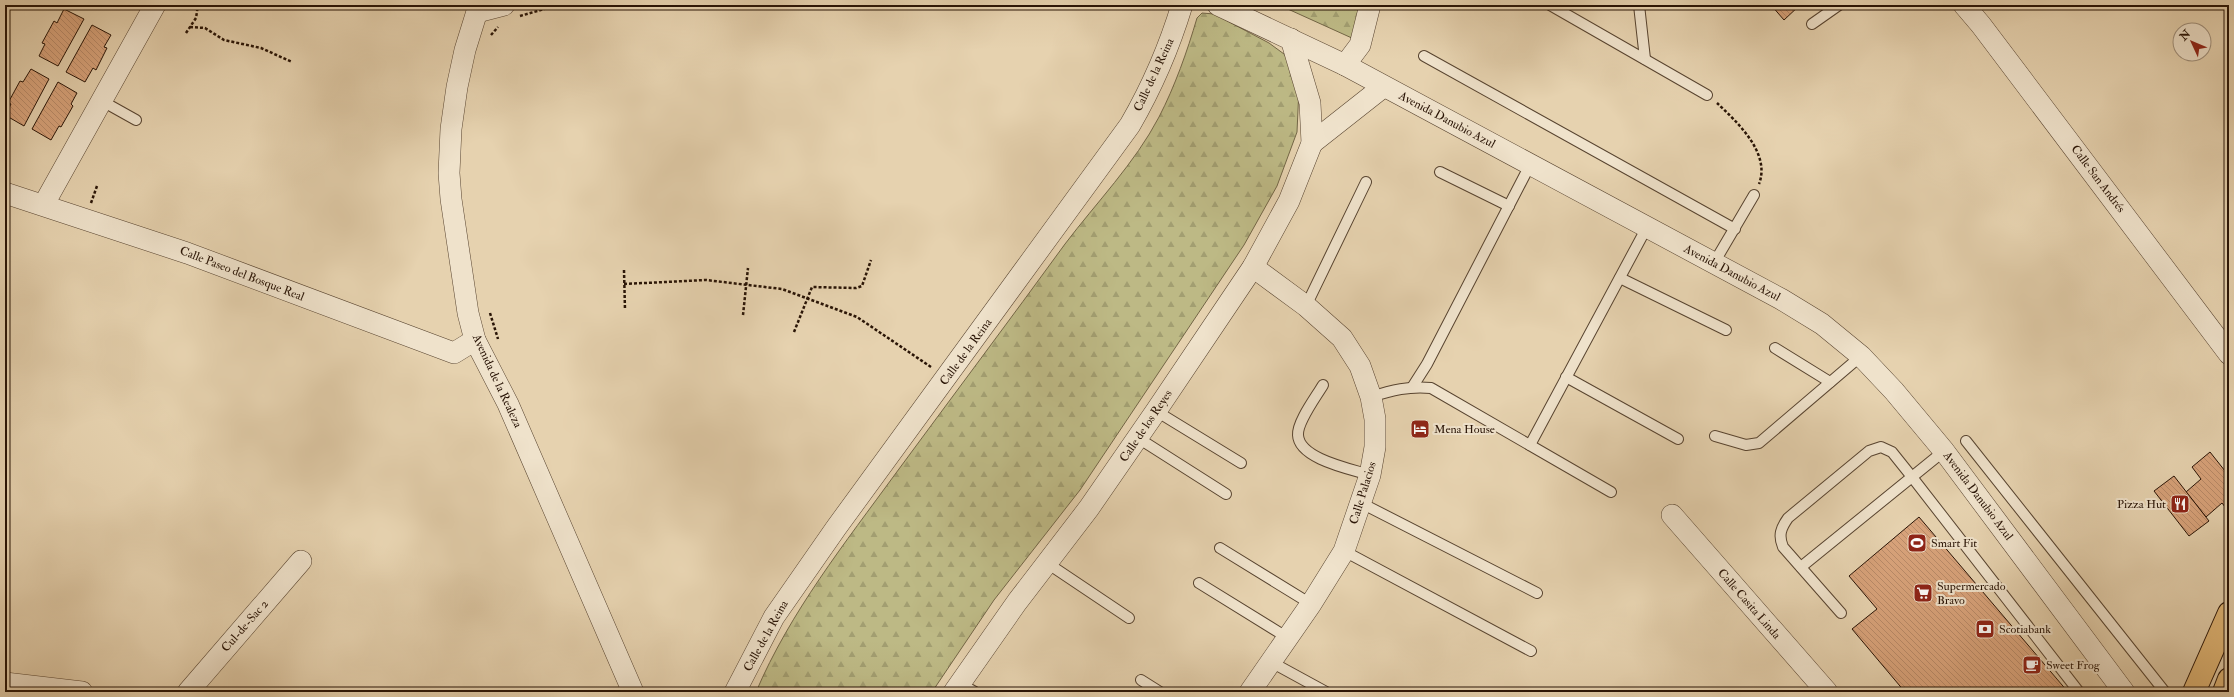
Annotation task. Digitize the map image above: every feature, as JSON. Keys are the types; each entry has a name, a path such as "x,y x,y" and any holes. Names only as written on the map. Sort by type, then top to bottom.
{"main road":[{"path":"2194,692 2229,613"},
{"path":"2224,692 2229,679"}],"street":[{"path":"44,204 155,5"},
{"name":"Calle de la Reina","path":"735,692 774,617 836,528 947,378 1130,125 1155,78 1172,39 1182,5"},
{"name":"Avenida Danubio Azul","path":"1218,5 1345,65 1383,87 1714,263 1822,324 1861,356 1894,391 1944,451 2124,692"},
{"path":"1345,65 1360,45 1370,5"},
{"name":"Calle San Andrés","path":"1964,5 1982,25 2229,354"},
{"path":"478,8 510,11"},
{"name":"Avenida de la Realeza","path":"478,8 465,50 456,87 451,129 449,173 451,199 467,305 476,340 508,404 633,692"},
{"name":"Calle de los Reyes","path":"962,689 1047,563 1089,508 1138,438 1253,267 1289,200 1312,143 1310,103 1291,40"},
{"name":"Calle de los Reyes","path":"1312,143 1383,87"},
{"name":"Calle Paseo del Bosque Real","path":"5,192 187,253 454,353 476,340"},
{"name":"Calle Palacios","path":"1250,692 1311,604 1344,551 1370,475 1376,447 1375,419 1371,397 1360,366 1342,338 1306,306 1253,267"},
{"name":"Calle Casita Linda","path":"1672,515 1827,692"},
{"name":"Cul-de-Sac 2","path":"188,692 301,561"},
{"path":"5,683 82,692"}],"lane":[{"path":"1550,5 1707,95"},
{"path":"1639,5 1645,60"},
{"path":"1812,24 1839,5"},
{"path":"1424,56 1735,229"},
{"path":"102,101 136,120"},
{"path":"1413,386 1427,364 1530,165"},
{"path":"1440,172 1509,206"},
{"path":"1306,306 1366,182"},
{"path":"1714,263 1754,196"},
{"path":"1530,444 1647,227"},
{"path":"1620,278 1726,330"},
{"path":"1775,348 1830,382"},
{"path":"1715,436 1746,445 1759,443 1861,356"},
{"path":"1566,377 1678,439"},
{"path":"1323,385 1300,424 1298,435 1301,445 1309,453 1320,459 1370,475"},
{"path":"1371,397 1413,386 1431,388 1611,492"},
{"path":"1156,411 1241,463"},
{"path":"1138,438 1226,494"},
{"path":"1966,441 2165,692"},
{"path":"1841,613 1784,547 1780,539 1783,525 1788,518 1869,452 1876,448 1887,449 1892,452 1912,477 2079,692"},
{"path":"1800,567 1944,451"},
{"path":"1361,503 1537,593"},
{"path":"1220,548 1311,604"},
{"path":"1344,551 1531,651"},
{"path":"1047,563 1129,618"},
{"path":"1199,583 1288,638"},
{"path":"1271,662 1326,692"},
{"path":"1141,680 1160,692"}],"path":[{"path":"186,33 196,18 198,5"},
{"path":"510,11 558,5"},
{"path":"490,36 500,26"},
{"path":"190,27 205,28 224,40 261,48 292,62"},
{"path":"1707,95 1739,124 1755,146 1762,175 1754,196"},
{"path":"89,206 98,186"},
{"path":"794,332 812,287 856,288 862,286 871,260"},
{"path":"742,315 748,268"},
{"path":"624,270 625,310"},
{"path":"624,284 706,280 782,289 808,300 857,317 947,378"},
{"path":"489,312 498,341"}],"green space":[{"path":"1279,5 1359,5 1354,39"},
{"path":"1202,13 1214,14 1269,43 1284,54 1293,66 1299,88 1297,132 1277,186 1244,245 1080,490 994,600 932,692 756,692 785,634 838,552 1065,244 1139,150 1165,105 1180,69 1197,18"}],"building":[{"path":"1771,5 1800,5 1784,20"},
{"path":"64,9 84,19 58,66 39,56 45,44 42,43 54,21 57,23"},
{"path":"92,25 111,35 104,47 107,48 96,70 93,68 85,82 66,72"},
{"path":"31,69 49,79 24,126 5,115 11,104 8,103 20,81 23,82"},
{"path":"58,82 77,93 71,104 73,106 61,127 59,126 51,140 32,129"},
{"path":"2210,452 2229,476 2229,512 2222,503 2206,517 2186,492 2201,479 2192,467"},
{"name":"Pizza Hut","path":"2174,476 2209,521 2189,536 2154,491"},
{"name":"Supermercado Bravo","path":"1919,517 2068,692 1905,692 1852,629 1877,609 1849,576"}],"place":[{"name":"Mena House","path":"1420,429"},
{"name":"Pizza Hut","path":"2180,504"},
{"name":"Smart Fit","path":"1917,543"},
{"name":"Supermercado Bravo","path":"1923,593"},
{"name":"Scotiabank","path":"1985,629"},
{"name":"Sweet Frog","path":"2032,665"}]}
